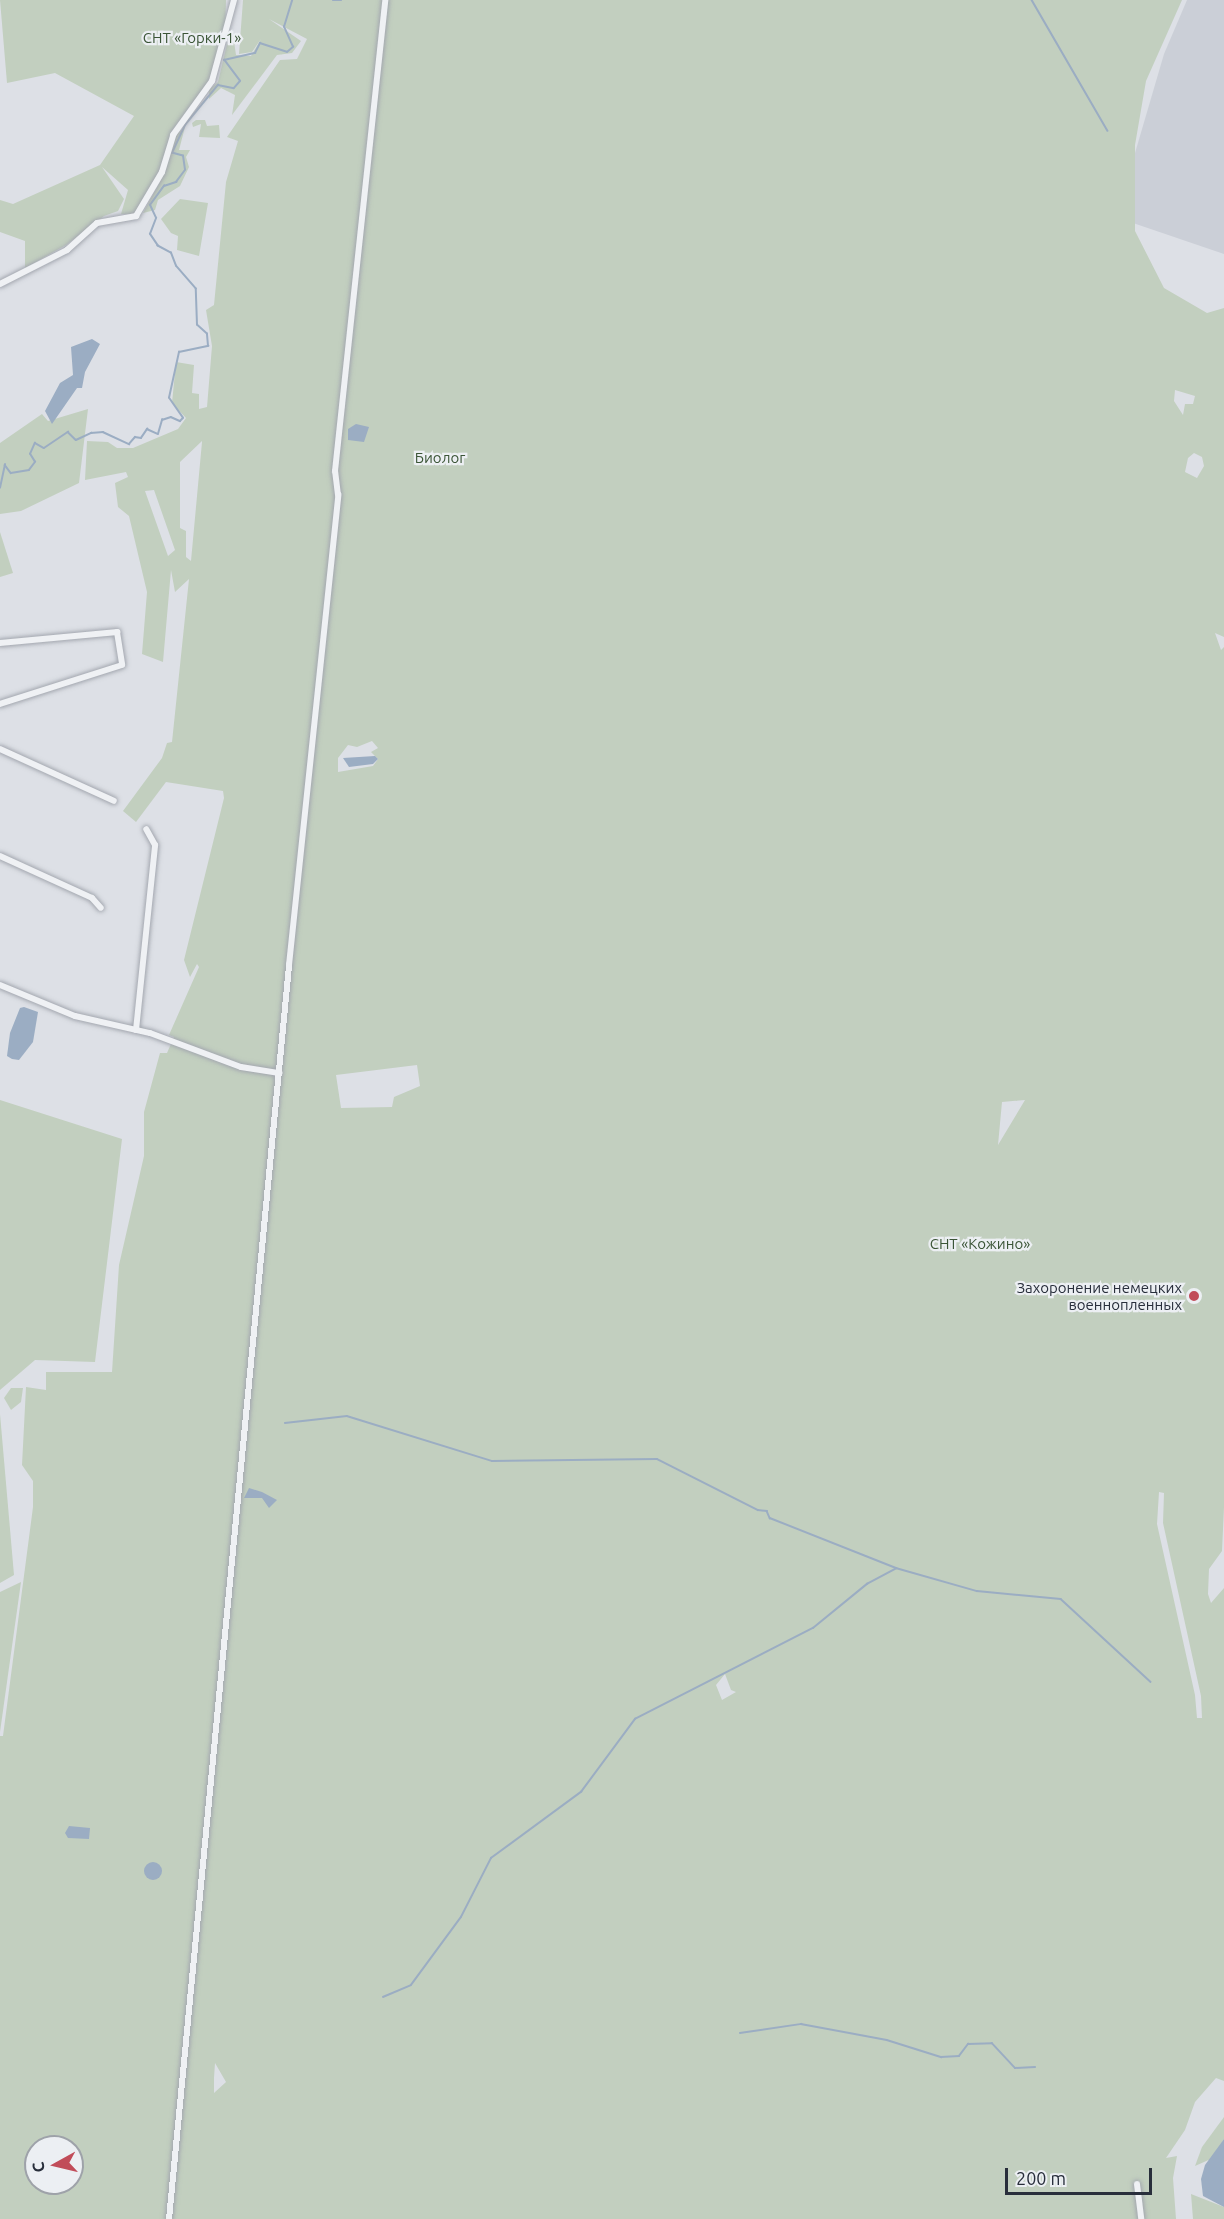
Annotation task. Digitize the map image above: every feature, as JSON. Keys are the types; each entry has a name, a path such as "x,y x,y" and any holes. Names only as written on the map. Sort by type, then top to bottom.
{"street":[{"path":"0,284 67,250 97,223 136,216 162,172 173,135 212,81 234,0"},
{"path":"169,2219 338,495 335,471 385,0"},
{"path":"0,643 117,632 122,665 118,669 0,704"},
{"path":"0,749 114,801"},
{"path":"136,1030 155,845 146,829"},
{"path":"0,856 92,898 101,908"},
{"path":"0,985 75,1016 136,1030 241,1067 280,1073"},
{"path":"1137,2184 1141,2219"}],"shaded area":[{"path":"1187,0 1224,0 1224,254 1133,223 1135,153 1164,54"}],"green space":[{"name":"СНТ «Горки-1»","path":"0,0 226,0 225,36 208,82 171,132 157,179 135,214 121,214 128,190 102,167 124,199 118,211 104,216 66,245 25,268 25,241 0,232 0,200 13,204 100,165 134,116 55,73 7,83"},
{"path":"243,0 1182,0 1146,81 1135,145 1135,231 1164,288 1207,313 1224,308 1224,637 1215,633 1221,650 1224,647 1224,1507 1222,1551 1209,1569 1208,1594 1211,1603 1224,1588 1224,2081 1216,2078 1195,2102 1185,2130 1166,2158 1177,2156 1173,2178 1176,2219 0,2219 0,1736 3,1736 33,1507 33,1481 22,1465 26,1387 46,1390 46,1372 112,1372 119,1265 144,1156 144,1112 160,1053 167,1053 174,1037 169,1035 199,967 197,964 190,977 184,960 224,798 223,791 166,782 136,822 123,811 162,758 167,743 172,742 189,579 175,592 171,570 163,662 142,654 147,592 129,516 118,507 115,483 128,477 126,472 85,480 87,441 108,442 117,448 133,448 178,429 186,418 172,403 176,362 194,365 192,393 199,394 199,409 207,407 212,346 206,310 214,305 226,182 238,141 227,137 280,60 297,59 307,39 269,19 301,41 292,53 277,55 232,115 235,95 221,88 209,99 209,90 218,82 227,44 234,41 236,55 251,56 261,39 252,52 239,54","holes":["1175,390 1195,396 1193,404 1185,404 1183,415 1174,401","202,441 191,561 186,557 186,531 180,528 180,462","1194,453 1202,457 1204,466 1197,478 1185,472 1188,458","154,490 175,550 168,556 145,491","372,741 378,748 371,752 378,759 373,766 338,772 338,758 348,745 357,747","417,1065 420,1086 394,1097 392,1107 341,1108 336,1075","1025,1100 998,1145 1002,1102","1159,1492 1164,1493 1163,1523 1201,1696 1202,1718 1197,1718 1195,1695 1157,1524","725,1674 731,1690 736,1692 722,1700 716,1685","215,2063 226,2082 214,2093 214,2078"]},
{"path":"196,120 205,120 207,126 219,125 220,138 199,137 201,124 193,127 192,123"},
{"path":"185,127 179,150 190,150 186,157 189,167 180,186 158,200 155,210 143,213 162,178 176,135"},
{"path":"180,199 208,203 199,256 177,250 178,236 171,233 161,219"},
{"path":"88,409 79,483 21,511 0,514 0,443 42,414 48,421"},
{"path":"0,532 13,573 0,577"},
{"path":"0,1100 122,1139 95,1362 35,1360 0,1390"},
{"path":"11,1388 23,1388 21,1402 11,1410 4,1398"},
{"path":"0,1414 14,1575 0,1583"},
{"path":"21,1582 0,1732 0,1592"},
{"path":"1224,2117 1224,2139 1213,2158 1195,2166 1202,2147"},
{"path":"1191,2194 1224,2207 1224,2219 1193,2219"}],"water":[{"path":"92,339 100,344 85,372 82,388 77,388 52,424 45,411 60,383 73,375 71,347"},
{"path":"356,424 369,427 364,442 348,440 348,429"},
{"path":"375,756 378,759 373,764 349,767 343,758"},
{"path":"24,1007 38,1012 33,1042 19,1060 12,1059 7,1056 10,1033 20,1008"},
{"path":"249,1488 277,1500 269,1508 262,1498 244,1498"},
{"path":"69,1826 90,1828 89,1839 68,1838 65,1833"},
{"path":"153,1862 159,1865 162,1871 159,1877 153,1880 147,1877 144,1871 147,1865"},
{"path":"1224,2139 1224,2207 1203,2196 1201,2179 1205,2165"}],"waterway":[{"path":"0,488 5,465 11,473 29,470 35,462 30,454 35,443 44,448 68,432 76,440 91,433 103,432 129,444 135,437 141,438 147,429 158,434 162,420 171,417 180,421 183,418 169,398 179,352 208,346 207,334 197,325 196,289 176,266 171,253 158,246 150,234 156,218 150,205 164,186 176,182 185,170 183,156 172,153 185,125 218,85 234,88 240,81 224,60 255,53 260,43 287,52 293,47 284,27 292,0"},
{"path":"333,0 341,0"},
{"path":"1032,0 1108,131"},
{"path":"285,1423 347,1416 492,1461 657,1459 758,1510 767,1511 770,1518 896,1568 977,1591 1061,1599 1151,1682"},
{"path":"383,1997 411,1985 461,1917 491,1858 581,1792 635,1719 813,1628 867,1584 895,1569"},
{"path":"740,2033 801,2024 887,2040 941,2057 959,2056 968,2044 992,2043 1015,2068 1035,2067"}],"place":[{"name":"Захоронение немецких военнопленных","path":"1194,1296"}],"park label":[{"name":"Биолог","path":"440,458"},
{"name":"СНТ «Кожино»","path":"980,1244"}]}
